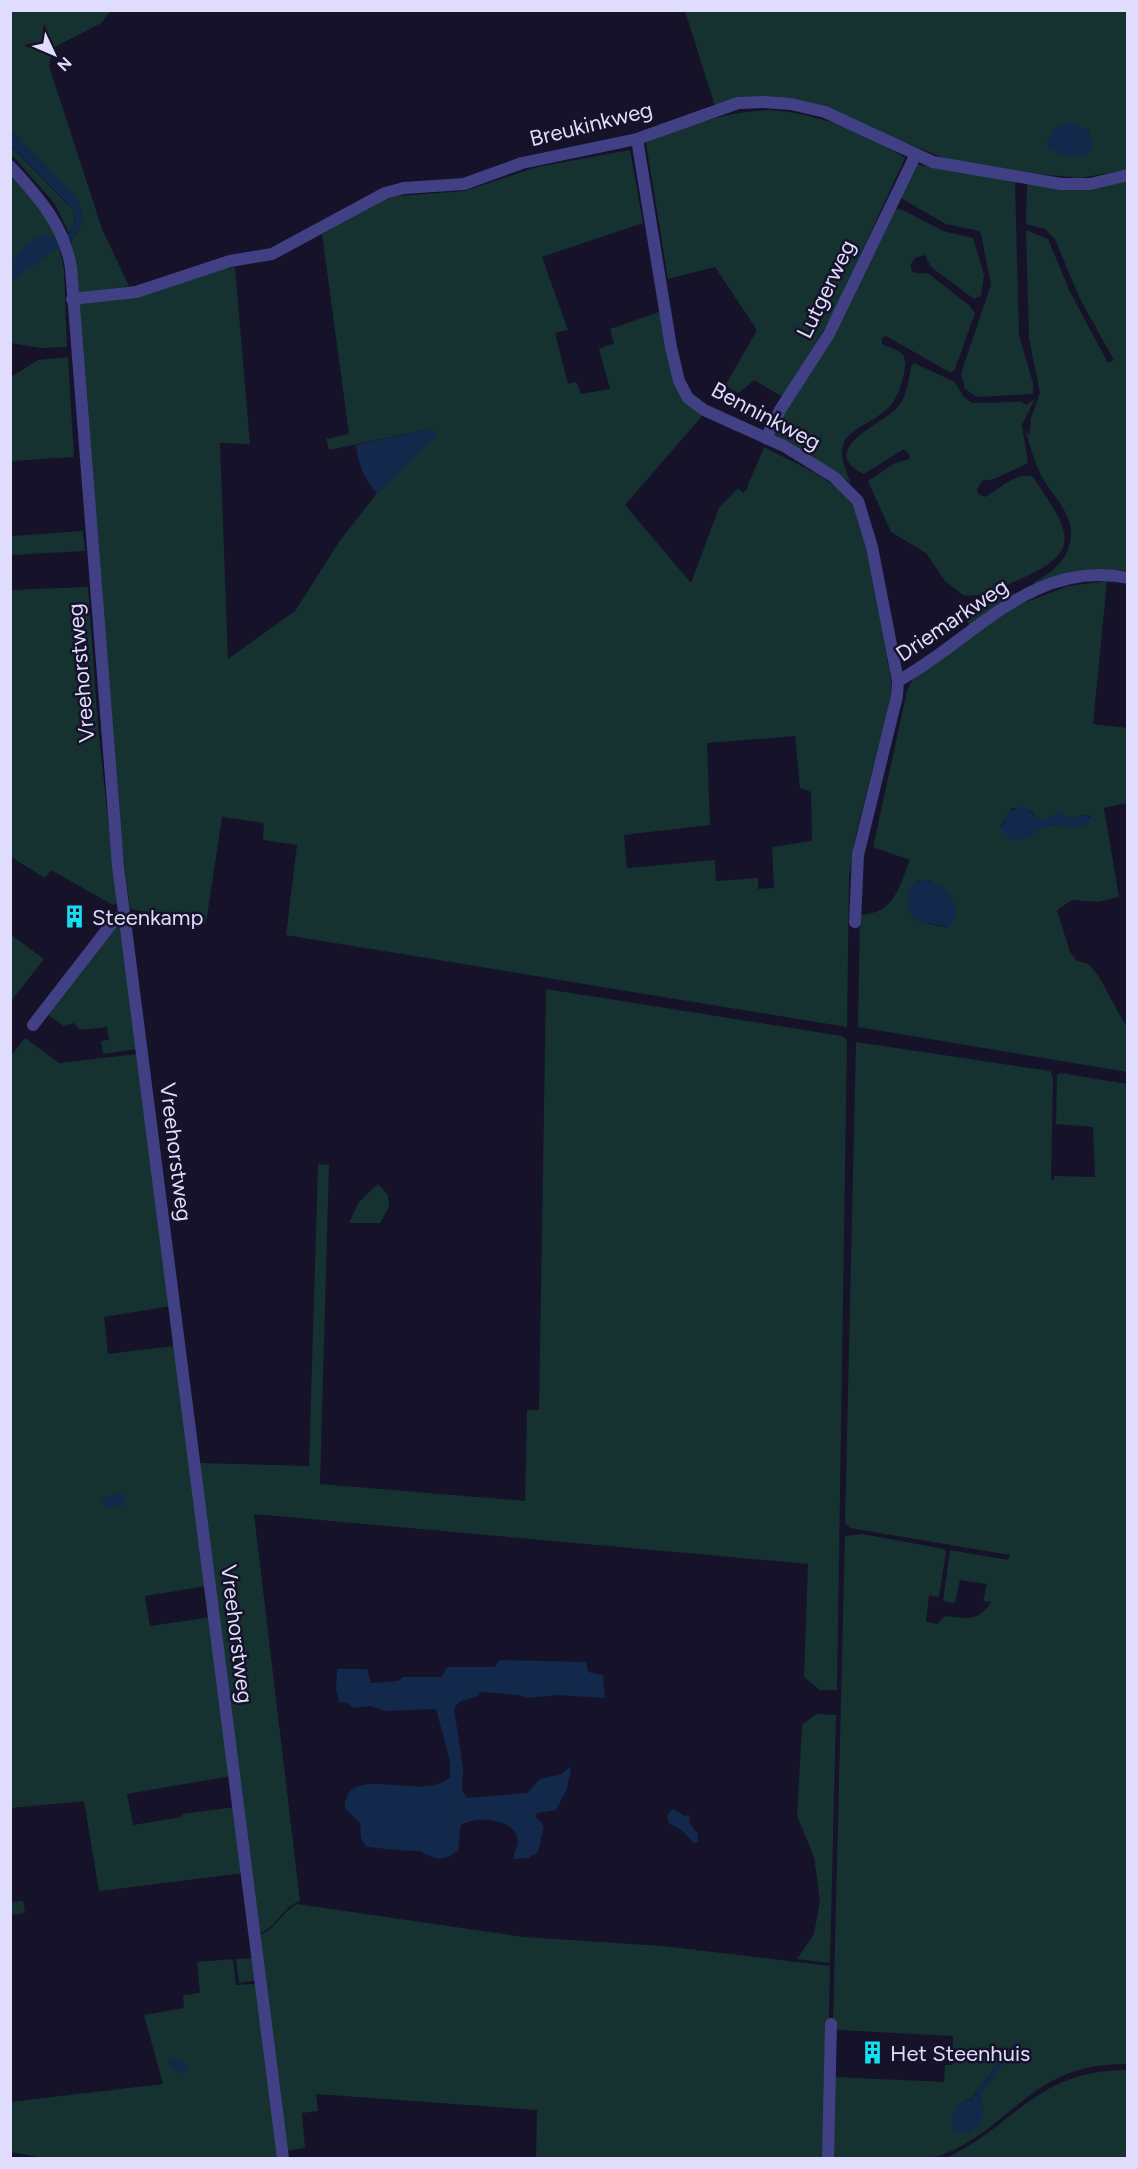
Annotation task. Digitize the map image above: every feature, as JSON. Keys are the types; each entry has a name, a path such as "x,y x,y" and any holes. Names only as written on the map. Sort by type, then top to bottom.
{"street":[{"name":"Breukinkweg","path":"72,299 136,292 230,261 272,254 385,193 404,188 464,184 522,163 637,138 738,103 790,104 825,112 933,162 1061,184 1090,184 1128,175"},
{"name":"Benninkweg","path":"637,138 671,347 679,381 688,398 704,410 766,438 834,477 858,501 872,548 898,681"},
{"name":"Lutgerweg","path":"766,438 780,410 829,334 916,154"},
{"name":"Vreehorstweg","path":"10,166 49,211 63,239 71,268 117,854 283,2158"},
{"name":"Driemarkweg","path":"855,922 858,855 898,681 1017,598 1073,578 1114,576 1128,578"},
{"path":"33,1025 116,918 125,918"},
{"path":"828,2158 831,2024"}],"green space":[{"path":"11,11 111,11 101,23 53,48 49,66 102,229 129,286 79,293 71,239 78,232 83,220 74,195 11,130"},
{"path":"685,11 1127,11 1127,170 1080,178 1029,173 948,160 815,105 715,106","holes":["1066,122 1074,127 1088,130 1092,147 1086,155"]},
{"path":"769,110 805,115 840,125 874,140 905,158 832,316 783,397 754,380 739,393 725,386 757,330 715,267 668,279 646,143 706,120 737,113"},
{"path":"10,145 75,212 74,225 69,233 55,204 11,154"},
{"path":"630,150 643,223 542,257 568,330 555,333 568,384 576,382 581,394 610,389 599,349 614,343 610,329 659,312 685,402 702,416 625,505 691,583 719,508 738,488 743,493 746,490 764,447 835,486 847,497 863,523 891,680 891,697 856,835 849,877 847,1027 286,935 297,845 263,840 264,823 222,817 206,923 130,909 119,822 79,304 119,298 235,267 250,444 220,443 228,659 295,611 339,542 377,493 436,436 430,429 329,450 326,439 349,434 322,234 383,200 399,196 465,191 537,167","holes":["795,736 800,788 811,792 812,841 772,847 774,888 758,889 758,878 716,881 715,860 627,868 624,835 710,825 707,743"]},
{"path":"915,164 1015,182 1019,335 1033,383 1033,394 977,397 965,389 961,373 991,285 981,234 979,231 946,224 899,197"},
{"path":"11,170 50,215 56,239 48,238 31,243 11,262"},
{"path":"1127,180 1127,571 1093,569 1034,585 1034,582 1045,576 1062,561 1070,541 1071,531 1063,508 1045,482 1033,457 1025,429 1029,435 1031,418 1040,393 1029,338 1026,230 1048,239 1070,292 1108,363 1114,360 1080,299 1055,239 1045,229 1026,224 1027,184"},
{"path":"894,209 903,210 943,231 973,238 984,275 981,296 974,299 931,267 925,255 915,258 911,264 912,271 929,274 969,305 975,313 955,369 951,373 886,336 882,338 882,344 903,355 904,373 890,406 850,434 844,442 842,451 844,465 851,483 773,433"},
{"path":"59,245 64,270 67,347 41,348 11,343 11,281"},
{"path":"68,357 74,457 11,461 11,377 38,360"},
{"path":"914,363 955,382 963,396 972,403 1021,402 1026,405 1035,399 1022,425 1028,463 994,479 982,481 977,490 978,494 985,497 1021,476 1033,477 1055,511 1065,537 1062,549 1054,559 1039,570 990,592 963,595 945,581 926,553 891,532 868,481 895,463 909,459 910,455 904,449 864,474 851,465 846,456 849,447 856,439 899,406 905,396 911,367"},
{"path":"83,531 85,551 11,555 11,536"},
{"path":"1107,581 1093,724 1127,728 1127,803 1104,808 1119,897 1098,902 1072,900 1057,910 1070,952 1077,961 1088,964 1098,975 1127,1028 1127,1072 858,1027 860,915 880,910 888,905 898,890 910,860 873,847 907,691 912,680 953,648 1019,605 1068,586","holes":["1012,808 1032,811 1036,820 1041,821 1060,813 1072,820 1083,815 1091,816 1085,825 1080,826 1000,826","928,880 946,892 954,905 955,910 946,927 916,919 910,910 918,881"]},
{"path":"88,587 98,727 117,903 113,905 51,870 45,878 11,857 10,590"},
{"path":"1015,593 969,626 964,608"},
{"path":"117,924 120,924 138,1049 103,1054 101,1041 109,1040 107,1027 80,1030 74,1023 64,1026 47,1014"},
{"path":"10,934 44,959 11,1001 10,1001"},
{"path":"546,989 842,1036 847,1040 837,1690 820,1690 804,1677 808,1564 254,1514 300,1901 293,1904 270,1928 259,1933 198,1463 309,1466 318,1164 329,1165 320,1484 525,1501 527,1410 539,1410"},
{"path":"25,1038 59,1063 137,1054 171,1306 104,1317 108,1354 174,1346 207,1586 145,1596 150,1626 211,1617 231,1776 127,1794 133,1825 181,1817 182,1814 236,1807 244,1873 99,1891 84,1801 11,1808 10,1057"},
{"path":"856,1042 1050,1071 1053,1077 1051,1180 1054,1180 1054,1176 1095,1177 1093,1127 1056,1124 1057,1075 1060,1073 1127,1084 1128,2064 1095,2066 1069,2073 1046,2084 967,2143 932,2158 904,2160 831,2158 834,2079 836,2077 944,2082 945,2065 952,2065 953,2036 838,2030 833,2025 845,1536 862,1534 944,1549 946,1552 939,1597 929,1595 926,1622 937,1624 945,1616 971,1618 977,1616 991,1602 983,1601 987,1584 960,1580 955,1603 943,1601 950,1550 1008,1560 1010,1555 850,1528 845,1523","holes":["1013,2044 1021,2045 1007,2058 980,2095 983,2112 956,2110 963,2102 972,2098"]},
{"path":"378,1184 388,1195 389,1207 380,1223 349,1223 359,1202"},
{"path":"816,1714 836,1715 830,1963 797,1959 814,1934 820,1901 814,1857 797,1816 802,1725"},
{"path":"23,1901 25,1913 11,1915 11,1902"},
{"path":"297,1904 523,1937 663,1946 830,1966 826,2158 536,2158 537,2110 316,2094 318,2111 302,2113 305,2148 286,2151 259,1935 270,1929 291,1907"},
{"path":"252,1958 258,1980 239,1983 236,1959"},
{"path":"233,1959 236,1985 258,1984 281,2158 44,2158 11,2152 10,2102 163,2084 144,2015 184,2008 183,1995 200,1993 197,1962"},
{"path":"1127,2070 1127,2158 946,2158 992,2130 1048,2089 1070,2079 1095,2073"}],"water":[{"path":"1066,122 1088,130 1092,147 1086,155 1064,156 1046,144 1054,129"},
{"path":"11,130 74,195 82,218 79,229 71,239 11,281 11,262 26,245 42,236 65,236 73,228 75,219 71,207 11,145"},
{"path":"430,429 435,431 436,436 377,493 362,471 356,445"},
{"path":"1020,806 1029,809 1038,821 1059,813 1072,820 1083,815 1092,818 1090,823 1085,825 1043,827 1028,838 1015,840 1000,829 1008,812"},
{"path":"923,880 938,885 951,897 955,912 954,920 949,927 917,921 909,912 908,890 914,883"},
{"path":"124,1493 126,1505 104,1508 102,1497"},
{"path":"500,1660 586,1662 588,1672 603,1675 605,1698 557,1695 527,1698 518,1695 480,1692 478,1696 459,1702 454,1709 463,1767 462,1790 467,1798 527,1793 540,1779 561,1774 570,1767 567,1789 556,1810 537,1813 536,1817 544,1826 538,1852 528,1858 514,1859 517,1836 507,1825 492,1820 475,1820 461,1825 458,1851 443,1858 435,1858 420,1851 366,1846 361,1838 360,1823 345,1808 348,1794 357,1787 371,1784 422,1786 437,1784 450,1777 450,1762 436,1709 386,1711 370,1706 353,1708 348,1703 339,1702 336,1689 337,1669 367,1669 371,1683 398,1681 403,1677 441,1677 447,1667 494,1667"},
{"path":"672,1809 685,1816 690,1815 689,1822 698,1834 698,1842 693,1843 683,1831 669,1823 667,1816"},
{"path":"1014,2042 1022,2044 1007,2058 980,2095 983,2112 981,2123 967,2134 955,2131 951,2119 960,2103 972,2099"},
{"path":"171,2057 184,2061 189,2070 182,2074 172,2069 168,2063"}],"place":[{"name":"Steenkamp","path":"74,917"},
{"name":"Het Steenhuis","path":"872,2053"}]}
